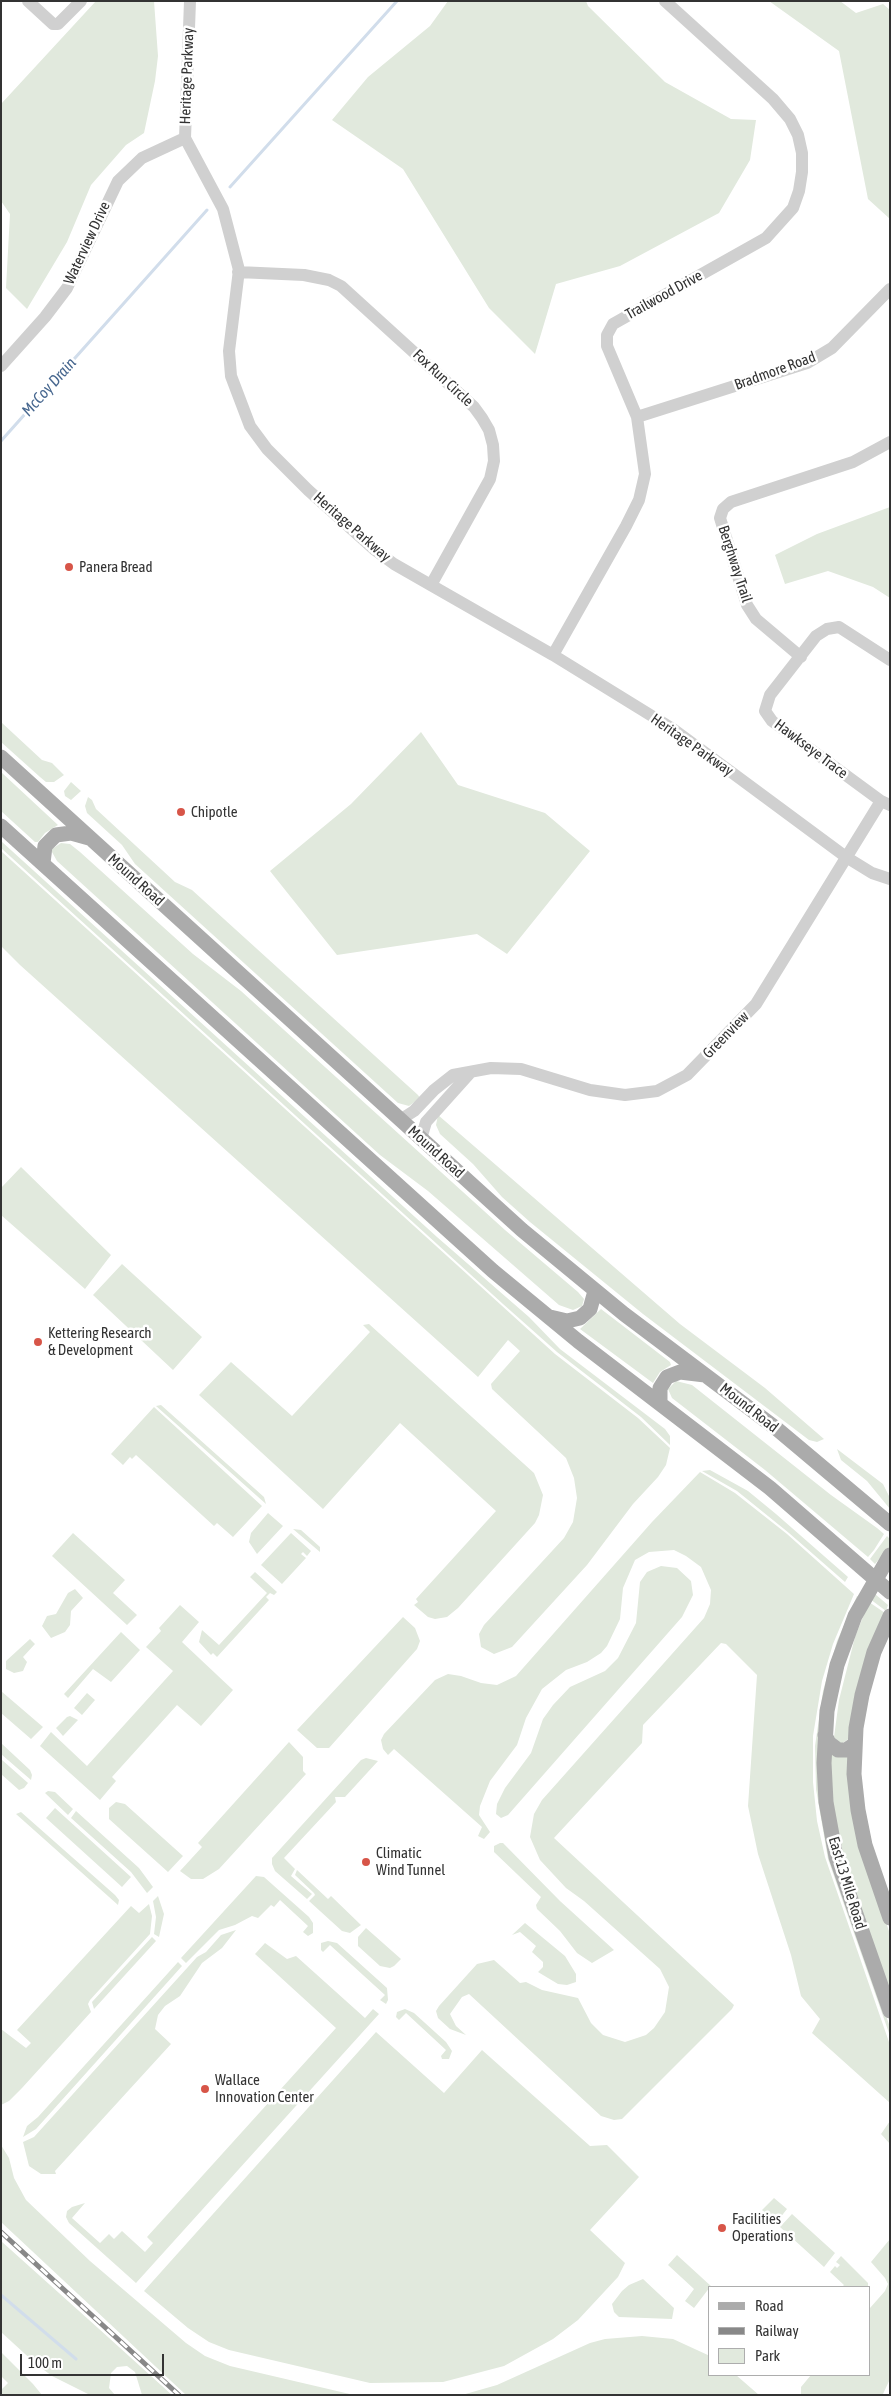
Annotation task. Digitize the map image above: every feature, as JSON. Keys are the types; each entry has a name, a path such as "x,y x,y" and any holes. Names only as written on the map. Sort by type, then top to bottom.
{"main road":[{"name":"Mound Road","path":"1,757 522,1230 595,1291 816,1461 890,1524"},
{"path":"1,826 463,1245 546,1316 788,1502 890,1592"},
{"path":"43,864 45,846 56,835 71,833 90,838"},
{"path":"546,1316 567,1321 580,1318 590,1309 595,1291"},
{"path":"660,1404 660,1388 667,1377 680,1372 706,1375"},
{"name":"East 13 Mile Road","path":"890,1555 855,1616 837,1665 825,1735 824,1781 831,1837 842,1876 890,2011"},
{"name":"East 13 Mile Road","path":"890,1616 867,1674 858,1713 854,1774 860,1827 872,1869 890,1918"},
{"path":"825,1735 829,1743 838,1750 846,1750 855,1744"}],"street":[{"path":"28,1 53,24 58,24 81,1"},
{"name":"Heritage Parkway","path":"190,1 185,138 224,209 238,272 229,351 232,376 250,426 267,449 308,490 375,550 430,585 553,655 673,729 846,857 872,873 890,878"},
{"name":"Trailwood Drive","path":"553,655 639,500 645,474 638,417 607,346 608,334 613,324 766,238 793,208 802,172 800,144 790,119 773,99 665,1"},
{"name":"Waterview Drive","path":"1,366 45,317 67,288 107,199 118,181 142,158 185,138"},
{"name":"Fox Run Circle","path":"238,272 304,275 329,280 341,286 461,395 482,418 489,430 494,445 494,461 490,479 430,585"},
{"name":"Bradmore Road","path":"638,417 807,363 832,348 890,289"},
{"name":"Berghway Trail","path":"801,657 756,619 747,605 720,518 723,509 731,502 853,462 890,442"},
{"name":"Hawkseye Trace","path":"885,803 772,721 765,711 770,695 816,636 827,629 839,627 890,660"},
{"name":"Greenview","path":"400,1120 414,1111 434,1090 453,1075 491,1068 515,1068 590,1090 625,1095 657,1091 687,1075 756,1004 846,857 885,803"},
{"path":"421,1139 426,1122 470,1073"}],"green space":[{"path":"96,1 154,1 158,56 155,81 144,133 126,145 91,185 67,242 27,309 6,288 10,214 1,201 1,104"},
{"path":"448,1 586,1 588,6 665,82 731,119 756,120 750,160 719,213 620,266 556,284 535,354 489,308 403,169 332,120 368,77 430,26"},
{"path":"769,1 840,1 856,13 883,4 890,10 890,219 868,199 839,51"},
{"path":"890,507 890,598 873,587 828,571 785,584 775,555 817,534"},
{"path":"1,722 42,760 52,763 64,775 54,782 46,782 40,777 1,742"},
{"path":"421,732 458,785 545,813 590,851 507,954 477,934 337,955 270,871 351,804"},
{"path":"1,772 58,825 45,833 38,842 35,842 1,811"},
{"path":"71,782 81,791 71,800 65,796 64,791"},
{"path":"88,797 92,800 96,809 175,882 192,890 420,1098 409,1106 398,1103 135,864 122,845 87,813 85,806"},
{"path":"1,841 437,1237 529,1317 560,1349 665,1429 670,1436 670,1445 641,1417 557,1352 503,1304 1,848"},
{"path":"61,843 70,844 80,852 193,954 241,991 505,1230 578,1292 584,1299 582,1306 573,1310 559,1305 428,1191 380,1155 57,861 52,849"},
{"path":"1,851 555,1354 638,1418 670,1448 666,1465 658,1477 633,1504 587,1565 512,1647 494,1654 481,1647 479,1634 484,1625 564,1538 573,1522 577,1498 574,1478 566,1458 492,1389 491,1384 520,1351 508,1340 478,1377 20,965 1,946"},
{"path":"438,1115 680,1324 765,1388 824,1439 817,1442 809,1440 643,1314 530,1222 502,1197 473,1164 440,1134 436,1125"},
{"path":"21,1167 111,1255 85,1289 1,1215 1,1188"},
{"path":"122,1264 202,1337 173,1370 93,1295"},
{"path":"601,1309 670,1362 671,1365 660,1372 653,1383 580,1329"},
{"path":"369,1324 534,1473 543,1495 539,1515 535,1523 458,1608 447,1617 435,1619 428,1617 414,1605 418,1602 416,1599 496,1511 400,1423 323,1509 199,1395 231,1362 292,1416 370,1332 363,1325"},
{"path":"676,1381 692,1385 831,1495 884,1534 868,1557 765,1470 672,1398 668,1389"},
{"path":"161,1405 264,1497 266,1504 156,1406"},
{"path":"154,1407 262,1506 233,1537 217,1523 214,1526 136,1455 132,1459 130,1457 123,1465 111,1454"},
{"path":"837,1449 883,1484 890,1498 890,1509 867,1481 841,1460"},
{"path":"710,1470 748,1491 776,1514 848,1577 845,1582 737,1491 702,1471"},
{"path":"700,1472 735,1493 787,1534 854,1594 833,1644 822,1681 813,1736 813,1782 817,1821 825,1857 890,2045 890,2103 812,2033 820,2019 801,1996 791,1955 758,1854 748,1806 757,1675 726,1644 721,1643 643,1725 642,1743 554,1838 734,2005 732,2009 622,2119 614,2120 601,2116 469,1994 462,1997 450,2014 456,2026 466,2035 450,2029 438,2018 436,2011 439,2006 477,1964 494,1960 520,1983 526,1982 542,1990 578,1998 591,2023 603,2035 625,2042 646,2035 654,2028 665,2012 669,1987 660,1969 584,1901 566,1888 540,1860 530,1837 534,1814 542,1800 704,1618 710,1604 711,1590 701,1567 674,1550 649,1552 635,1560 623,1588 620,1619 607,1646 601,1653 587,1662 566,1670 542,1689 526,1718 517,1745 490,1781 480,1806 479,1815 490,1832 484,1839 478,1836 482,1827 394,1749 388,1755 383,1749 381,1740 384,1734 435,1680 448,1674 481,1683 497,1685 516,1676 652,1522"},
{"path":"268,1513 283,1526 257,1554 249,1542 251,1533"},
{"path":"293,1529 301,1530 320,1547 320,1552"},
{"path":"73,1533 125,1580 113,1593 137,1615 127,1625 52,1556"},
{"path":"291,1533 311,1551 307,1556 303,1552 301,1554 306,1558 282,1584 261,1565"},
{"path":"887,1536 890,1539 890,1546 875,1564 870,1559"},
{"path":"661,1566 677,1568 691,1581 693,1595 682,1617 508,1815 501,1818 496,1814 497,1804 505,1788 531,1753 543,1719 570,1687 605,1671 618,1658 636,1623 640,1582 647,1572"},
{"path":"255,1572 277,1592 274,1595 270,1593 266,1597 269,1600 217,1657 213,1653 211,1655 199,1642 202,1630 219,1645 267,1593 250,1577"},
{"path":"75,1589 83,1598 71,1611 70,1625 65,1632 51,1638 42,1626 47,1616 56,1614 68,1593"},
{"path":"875,1594 888,1605 886,1611 870,1599"},
{"path":"857,1596 834,1657 824,1828 835,1872 890,2027 890,2036 828,1859 816,1789 815,1746 823,1691 837,1641"},
{"path":"869,1602 885,1613 850,1738 841,1744 834,1737 839,1700 855,1637"},
{"path":"180,1605 199,1622 182,1642 233,1690 201,1726 177,1705 112,1777 116,1781 100,1800 40,1746 51,1732 87,1766 173,1671 146,1647 161,1631 159,1628"},
{"path":"403,1617 415,1628 420,1641 417,1649 329,1748 317,1748 297,1730"},
{"path":"121,1632 140,1650 111,1682 93,1669 68,1698 64,1694"},
{"path":"30,1639 35,1644 23,1657 27,1662 23,1671 14,1673 6,1669 6,1661"},
{"path":"1,1691 43,1727 31,1739 1,1713"},
{"path":"87,1693 95,1700 82,1715 74,1708"},
{"path":"70,1716 78,1720 63,1736 56,1728"},
{"path":"289,1742 303,1757 303,1771 306,1774 219,1869 203,1879 191,1879 180,1871 202,1847 198,1843"},
{"path":"1,1743 30,1770 31,1780 1,1754"},
{"path":"829,1754 849,1757 864,1858 890,1934 890,1991 885,1984 835,1831"},
{"path":"366,1758 378,1761 345,1797 335,1797 336,1802 284,1858 295,1869 291,1876 312,1894 307,1899 275,1871 272,1858 361,1760"},
{"path":"1,1759 28,1783 24,1788 19,1790 1,1774"},
{"path":"48,1791 55,1792 73,1809 68,1815 45,1793"},
{"path":"116,1802 125,1804 183,1856 168,1872 109,1819 109,1808"},
{"path":"55,1808 131,1877 122,1887 46,1818"},
{"path":"76,1811 139,1868 153,1887 147,1893 131,1872 71,1818"},
{"path":"21,1812 115,1895 119,1900 118,1905 16,1814"},
{"path":"503,1843 560,1901 614,1950 592,1963 577,1953 560,1931 537,1909 536,1905 541,1897 494,1852 494,1846"},
{"path":"297,1870 328,1899 331,1896 361,1925 350,1933 342,1931 309,1901 315,1895 295,1875"},
{"path":"256,1876 264,1877 309,1917 313,1923 313,1933 308,1936 303,1932 308,1926 280,1900 274,1907 271,1905 258,1918 252,1916 235,1925 219,1930 186,1963 181,1958"},
{"path":"158,1896 164,1914 159,1937 154,1934 156,1917 153,1901"},
{"path":"149,1904 152,1916 150,1934 90,2000 88,2004 91,2012 22,2088 9,2101 1,2105 1,2029 26,2048 31,2043 17,2030 131,1906 139,1913"},
{"path":"525,1923 565,1956 576,1974 576,1982 567,1985 558,1984 538,1972 543,1967 543,1962 532,1952 536,1946 520,1932 512,1935"},
{"path":"366,1928 401,1959 394,1966 390,1968 380,1966 358,1946 358,1937"},
{"path":"236,1930 222,1948 202,1963 180,1996 165,2006 158,2015 155,2029 171,2044 55,2171 56,2174 41,2174 29,2166 23,2142 34,2137 197,1957 206,1952 221,1935"},
{"path":"152,1937 156,1941 94,2009 92,2002"},
{"path":"328,1941 337,1943 387,1988 388,2000 386,2004 380,2000 385,1995 330,1945 323,1952 321,1950 321,1943"},
{"path":"265,1943 287,1959 296,1956 365,2018 373,2009 379,2014 136,2283 69,2223 66,2217 67,2211 72,2207 85,2203 72,2218 100,2243 109,2234 114,2239 122,2231 145,2252 153,2243 147,2237 336,2028 255,1954"},
{"path":"178,1962 182,1966 36,2129 23,2137 27,2126 38,2117"},
{"path":"405,2009 414,2013 446,2042 452,2051 449,2059 442,2059 441,2056 446,2050 406,2013 399,2020 396,2017 397,2012"},
{"path":"376,2032 444,2093 482,2050 590,2146 607,2145 639,2177 590,2230 625,2263 618,2277 578,2320 553,2339 504,2366 443,2382 370,2383 229,2350 209,2342 188,2328 144,2291"},
{"path":"890,2121 890,2144 881,2134"},
{"path":"1,2145 9,2158 14,2178 26,2200 90,2261 186,2343 205,2356 230,2366 354,2395 186,2395 1,2222"},
{"path":"774,2198 787,2209 776,2223 762,2210"},
{"path":"792,2214 835,2253 824,2267 780,2227"},
{"path":"890,2239 890,2379 883,2394 801,2395 801,2387 810,2376 871,2376 871,2307 885,2291 888,2284 871,2262"},
{"path":"1,2241 172,2395 142,2395 135,2372 127,2366 117,2367 111,2373 109,2388 115,2395 90,2395 52,2376 36,2364 1,2332"},
{"path":"677,2255 711,2286 708,2286 708,2290 694,2308 685,2301 694,2289 668,2265"},
{"path":"841,2256 868,2283 868,2286 843,2286 830,2272 835,2266 837,2268 840,2265 836,2262"},
{"path":"643,2279 674,2308 672,2319 619,2317 614,2312 612,2304 622,2291 629,2285"},
{"path":"642,2336 673,2339 708,2355 708,2376 737,2376 759,2395 462,2395 497,2385 590,2343 605,2339"},
{"path":"1,2352 42,2395 1,2395 1,2390 8,2383 1,2376"}],"waterway":[{"path":"230,187 397,1"},
{"name":"McCoy Drain","path":"1,441 207,210"},
{"path":"1,2295 76,2359"}],"railway":[{"path":"1,2232 179,2395"}],"place":[{"name":"Panera Bread","path":"69,567"},
{"name":"Chipotle","path":"181,812"},
{"name":"Kettering Research & Development","path":"38,1342"},
{"name":"Climatic Wind Tunnel","path":"366,1862"},
{"name":"Wallace Innovation Center","path":"205,2089"},
{"name":"Facilities Operations","path":"722,2228"}]}
